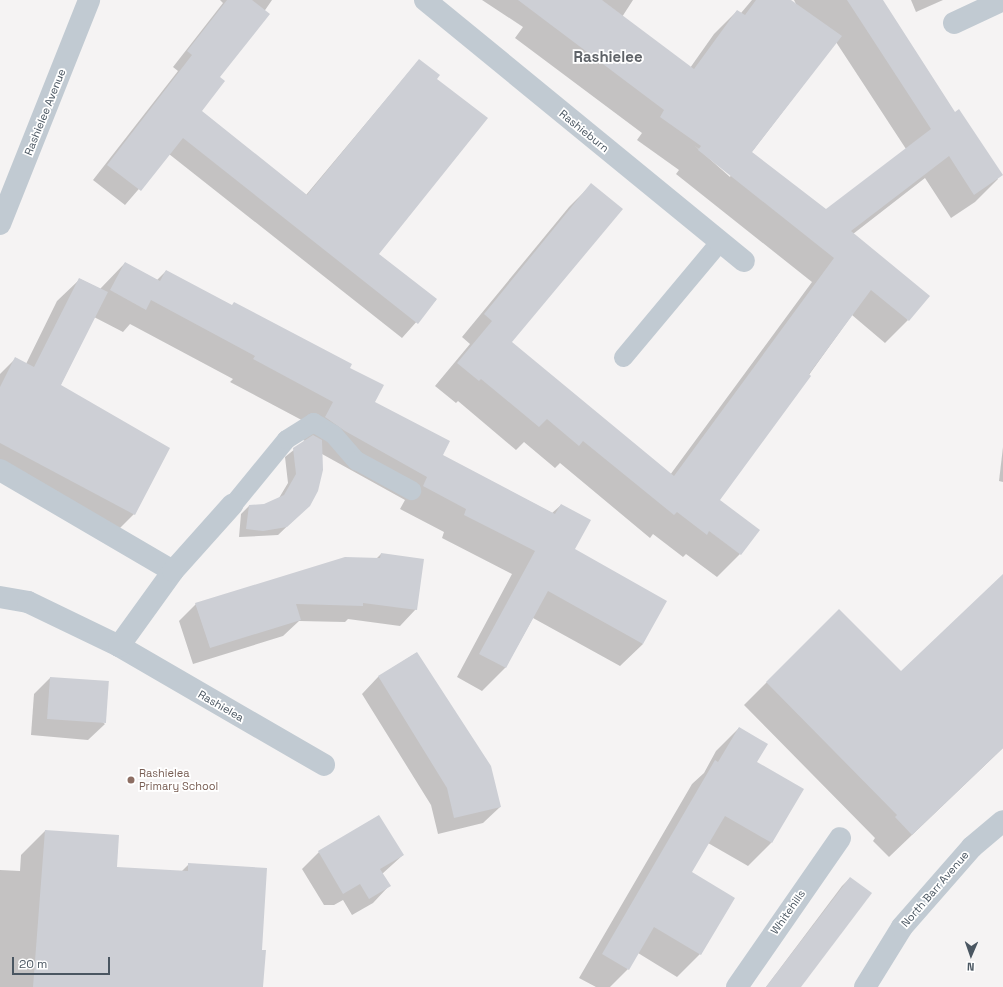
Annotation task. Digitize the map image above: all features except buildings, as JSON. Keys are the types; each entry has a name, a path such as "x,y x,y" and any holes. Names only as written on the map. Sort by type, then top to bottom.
{"street":[{"name":"Rashielee Avenue","path":"0,224 89,0"},
{"name":"Rashieburn","path":"425,0 744,261"},
{"path":"954,23 1003,0"},
{"path":"0,470 173,571"},
{"path":"118,646 173,571 232,505"},
{"name":"Rashielea","path":"0,597 28,602 118,646 324,765"},
{"name":"North Barr Avenue","path":"865,987 902,927 972,847 1003,821"},
{"name":"Whitehills","path":"737,987 840,838"}],"lane":[{"path":"623,357 719,242"},
{"path":"232,505 286,439 313,422 333,434 356,460 411,490"}],"place":[{"name":"Rashielea Primary School","path":"131,780"}],"district":[{"name":"Rashielee","path":"608,57"}]}
